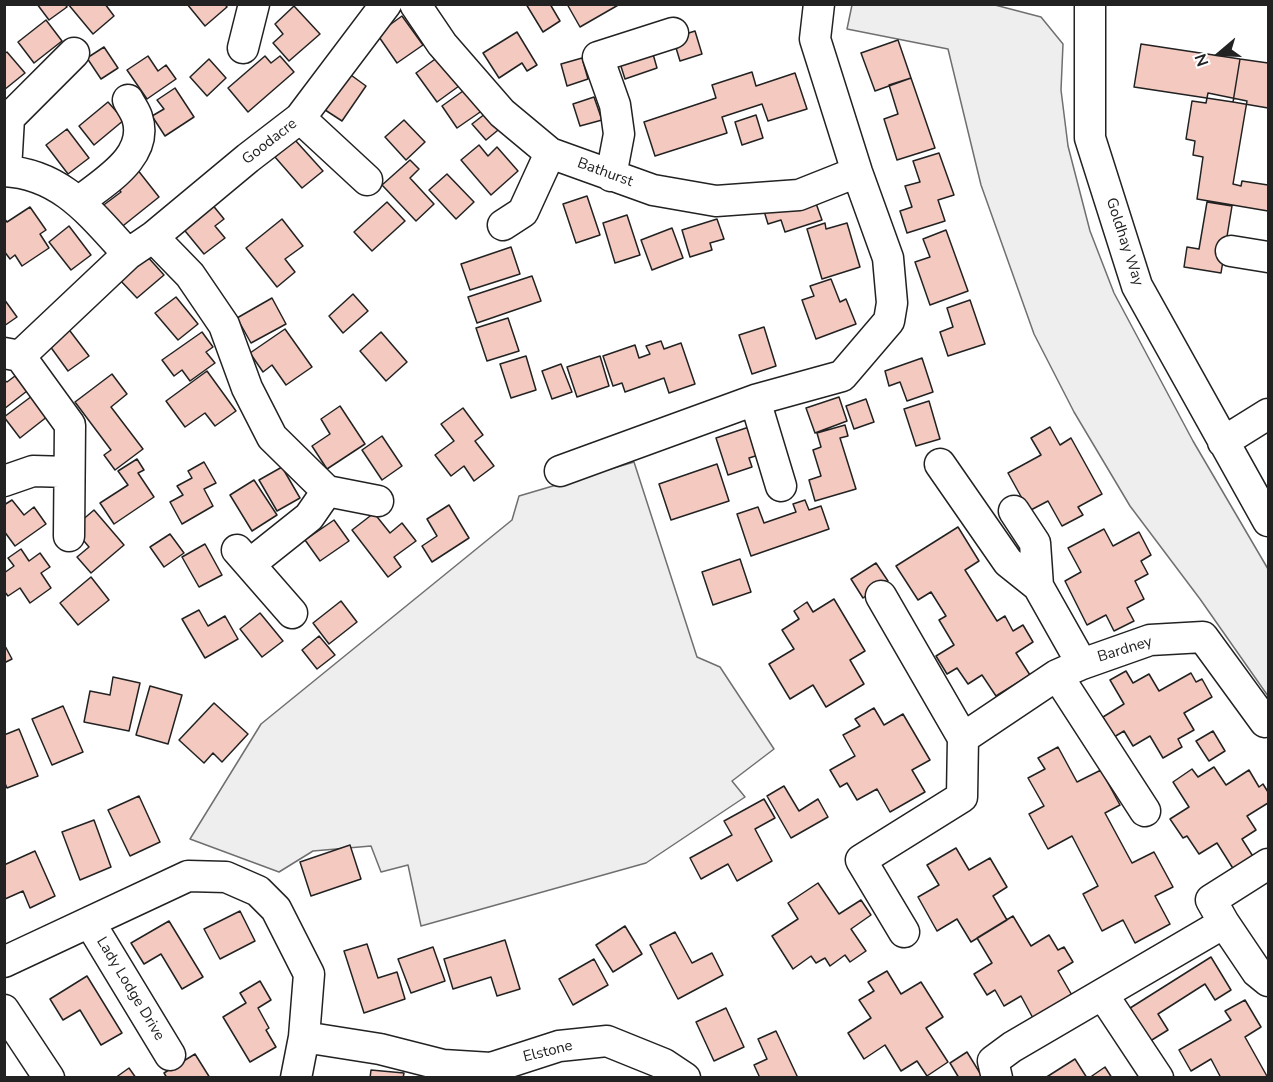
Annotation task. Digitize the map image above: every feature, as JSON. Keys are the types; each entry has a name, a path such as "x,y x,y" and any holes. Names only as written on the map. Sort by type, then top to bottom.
{"street":[{"path":"243,48 254,4"},
{"name":"Goodacre","path":"69,536 70,425 12,354 128,254 153,237 300,118 386,4"},
{"name":"Bathurst","path":"415,4 442,44 502,113 550,153 652,189 716,201 800,195 857,172"},
{"path":"560,471 755,400 842,376 889,321 892,303 888,258 857,172 815,39 819,4"},
{"name":"Goldhay Way","path":"1086,6 1090,138 1137,286 1269,521"},
{"path":"611,176 618,134 615,105 598,57 673,33"},
{"path":"74,53 9,118 5,170 39,176 80,201 128,254"},
{"path":"80,201 129,161 138,142 138,119 129,100"},
{"path":"300,118 368,180"},
{"path":"503,225 523,212 550,153"},
{"path":"153,237 190,275 224,325 247,388 272,437 327,491 378,501"},
{"path":"1231,251 1269,258"},
{"path":"755,400 781,486"},
{"path":"1223,442 1269,414"},
{"path":"940,464 1008,562 1038,586"},
{"path":"4,481 33,471 69,472"},
{"path":"292,613 244,557 309,517 327,491"},
{"path":"1014,511 1035,543 1038,586 1070,669 1145,811"},
{"path":"881,596 963,738 962,797 861,860 904,932"},
{"name":"Bardney","path":"963,738 1070,669 1150,640 1203,637 1267,724"},
{"path":"1269,864 1211,900 1257,972 1269,981"},
{"name":"Lady Lodge Drive","path":"6,958 90,923 188,876 226,877 258,891 276,909 309,974 304,1037"},
{"name":"Lady Lodge Drive","path":"90,923 171,1055"},
{"path":"997,1077 993,1061 1012,1047 1224,923"},
{"path":"1103,995 1158,1077"},
{"path":"4,1010 49,1077"},
{"path":"296,1077 304,1037"},
{"name":"Elstone","path":"304,1037 380,1049 443,1065 491,1068 559,1046 607,1041 664,1064 685,1077"}],"shaded area":[{"path":"852,5 995,5 1041,17 1063,44 1061,90 1068,146 1090,231 1114,293 1193,441 1268,569 1268,696 1200,599 1130,506 1074,412 1034,334 981,185 948,49 847,29"},
{"path":"634,462 697,657 720,667 774,749 732,781 745,797 646,863 421,926 408,865 381,872 371,846 313,851 279,872 190,839 261,724 512,520 519,496"}],"building":[{"path":"37,4 65,4 67,7 49,20"},
{"path":"68,4 105,4 114,16 93,34"},
{"path":"187,4 225,4 227,7 205,26"},
{"path":"526,4 550,4 560,21 543,32"},
{"path":"567,4 620,4 580,27"},
{"path":"294,6 320,34 289,61 273,43 283,34 275,24"},
{"path":"402,16 423,45 397,63 377,34"},
{"path":"46,20 62,41 34,63 18,42"},
{"path":"695,31 702,54 680,61 673,38"},
{"path":"517,32 537,65 527,71 522,63 499,78 483,53"},
{"path":"898,40 911,78 875,91 861,53"},
{"path":"1141,44 1240,59 1233,102 1134,87"},
{"path":"104,47 118,68 101,79 87,58"},
{"path":"651,47 657,68 625,79 618,57"},
{"path":"7,52 25,73 4,90 4,54"},
{"path":"148,56 158,71 166,65 176,79 147,99 127,70"},
{"path":"265,56 271,63 280,56 294,72 248,112 228,88"},
{"path":"438,57 459,86 437,102 416,73"},
{"path":"582,58 588,79 567,86 561,64"},
{"path":"209,59 226,78 207,96 190,77"},
{"path":"1240,59 1268,63 1268,108 1233,102"},
{"path":"344,70 366,86 342,121 319,106"},
{"path":"752,72 756,86 795,73 807,109 768,121 762,104 722,117 727,133 655,156 644,122 716,98 712,85"},
{"path":"911,78 935,148 897,160 884,119 898,114 889,85"},
{"path":"470,86 486,108 457,128 442,106"},
{"path":"175,88 194,117 165,136 152,116 164,109 157,100"},
{"path":"1208,93 1247,101 1233,184 1241,186 1242,181 1268,185 1268,211 1197,199 1203,157 1193,155 1195,141 1186,139 1192,101 1206,103"},
{"path":"594,97 602,120 580,126 573,104"},
{"path":"108,102 124,120 94,145 79,126"},
{"path":"490,110 503,126 486,140 472,124"},
{"path":"756,115 763,138 742,145 735,122"},
{"path":"404,120 425,142 406,160 385,137"},
{"path":"67,129 89,158 68,174 46,145"},
{"path":"295,140 323,171 302,188 275,157"},
{"path":"479,145 488,156 497,147 518,171 491,195 461,160"},
{"path":"939,153 954,195 938,200 945,221 907,233 900,211 912,207 905,186 920,182 913,161"},
{"path":"410,160 419,169 410,178 434,204 416,221 382,185"},
{"path":"133,164 159,197 119,229 101,207 121,192 112,181"},
{"path":"447,174 474,202 456,219 429,190"},
{"path":"813,195 822,220 785,232 781,220 768,224 764,211"},
{"path":"587,196 600,235 576,243 563,204"},
{"path":"387,202 405,221 372,251 354,232"},
{"path":"1207,202 1232,206 1221,273 1184,267 1187,247 1199,249"},
{"path":"211,203 224,219 215,226 225,238 204,254 181,226"},
{"path":"30,207 46,230 40,234 49,248 22,266 15,255 10,259 4,251 4,218 7,222"},
{"path":"627,215 640,255 615,263 603,223"},
{"path":"282,219 303,246 285,259 295,272 277,287 246,248"},
{"path":"717,219 724,239 710,243 712,250 690,257 682,230"},
{"path":"825,223 826,229 847,223 860,267 822,279 807,229"},
{"path":"69,226 91,255 71,270 49,242"},
{"path":"672,228 683,258 652,270 641,240"},
{"path":"946,230 968,291 930,305 915,262 930,257 923,239"},
{"path":"511,247 520,274 470,290 461,264"},
{"path":"146,255 164,275 137,298 119,279"},
{"path":"532,276 541,301 477,323 468,297"},
{"path":"831,279 840,302 846,299 856,324 816,339 802,300 814,296 810,286"},
{"path":"353,294 368,311 343,333 329,316"},
{"path":"176,297 198,324 178,340 155,313"},
{"path":"272,298 286,324 251,343 237,318"},
{"path":"4,299 17,317 4,326"},
{"path":"970,300 985,344 948,356 940,332 953,327 947,308"},
{"path":"508,318 519,351 487,361 476,328"},
{"path":"67,327 89,356 68,371 47,342"},
{"path":"764,327 776,366 752,374 739,335"},
{"path":"285,329 312,367 286,385 272,365 263,372 250,353"},
{"path":"202,332 213,347 206,352 215,363 190,381 182,370 174,376 162,360"},
{"path":"381,332 407,362 386,381 360,351"},
{"path":"661,341 664,349 681,343 695,384 669,393 664,378 625,392 622,383 613,386 603,356 635,345 639,358 650,354 646,346"},
{"path":"526,356 536,390 511,398 500,364"},
{"path":"600,356 609,386 577,397 567,367"},
{"path":"922,358 933,392 907,401 900,382 889,386 885,371"},
{"path":"561,364 572,392 552,399 542,371"},
{"path":"207,371 236,411 215,426 205,413 185,427 166,401"},
{"path":"112,374 127,394 111,407 143,449 115,470 104,455 111,450 75,402"},
{"path":"15,376 27,391 4,409 4,380 7,382"},
{"path":"32,396 48,416 20,438 4,417"},
{"path":"839,397 847,421 815,433 806,408"},
{"path":"866,399 874,422 854,429 846,406"},
{"path":"929,401 940,439 916,446 904,409"},
{"path":"340,406 365,444 327,469 312,446 330,434 321,419"},
{"path":"463,408 483,435 475,441 494,466 474,481 464,466 451,476 435,455 454,441 441,424"},
{"path":"755,425 765,453 749,458 752,467 728,475 716,438"},
{"path":"845,425 848,436 840,438 856,489 815,501 809,480 821,476 813,450 821,447 817,433"},
{"path":"1050,427 1060,445 1071,438 1102,494 1078,507 1083,515 1062,526 1048,501 1029,511 1008,473 1041,455 1031,438"},
{"path":"382,436 402,466 382,480 362,450"},
{"path":"137,459 144,470 138,473 154,497 114,524 100,503 128,485 118,471"},
{"path":"204,462 216,483 204,489 213,506 182,524 170,502 183,495 177,486 192,478 188,471"},
{"path":"717,464 729,501 671,520 659,484"},
{"path":"282,467 300,498 277,511 259,480"},
{"path":"254,480 277,515 252,531 230,495"},
{"path":"12,500 24,515 34,507 46,524 15,546 4,531 4,505"},
{"path":"805,500 809,510 821,506 829,529 751,556 737,514 758,507 764,523 796,512 793,504"},
{"path":"449,505 469,538 432,562 422,546 437,536 427,519"},
{"path":"94,510 124,545 91,573 77,557 89,547 73,528"},
{"path":"374,513 390,533 402,523 416,541 394,557 401,567 388,577 352,530"},
{"path":"334,520 349,541 320,561 305,540"},
{"path":"958,527 979,561 965,570 997,621 1005,616 1013,631 1023,625 1033,642 1016,653 1030,675 996,696 982,675 968,684 957,668 947,674 936,656 954,645 939,620 946,616 931,592 918,600 896,566"},
{"path":"1104,529 1113,546 1139,532 1151,555 1141,561 1148,574 1135,581 1144,599 1127,608 1134,621 1114,631 1106,615 1087,625 1065,581 1081,572 1068,548"},
{"path":"170,534 184,553 164,567 150,547"},
{"path":"205,544 222,575 199,587 182,557"},
{"path":"21,549 29,561 40,553 50,567 41,573 51,588 30,603 20,588 8,596 4,591 4,573 14,566 8,558"},
{"path":"740,559 751,592 713,605 702,572"},
{"path":"876,563 888,581 863,598 851,579"},
{"path":"91,577 109,600 78,625 60,603"},
{"path":"834,599 865,651 850,660 864,684 826,707 813,685 790,699 769,664 794,649 782,630 799,619 794,611 807,602 813,612"},
{"path":"341,601 357,622 329,644 313,623"},
{"path":"199,610 208,626 225,616 238,639 205,658 182,619"},
{"path":"260,613 283,641 262,657 240,629"},
{"path":"319,636 335,655 317,669 302,650"},
{"path":"4,644 12,659 4,663"},
{"path":"1126,671 1133,683 1149,674 1159,691 1191,673 1196,682 1202,679 1212,697 1184,713 1194,730 1178,739 1182,747 1163,758 1150,736 1133,746 1124,731 1114,737 1103,717 1124,704 1110,680"},
{"path":"113,677 140,683 129,731 84,722 90,691 110,695"},
{"path":"150,686 182,695 168,744 136,735"},
{"path":"214,703 248,734 222,762 213,753 204,763 179,740"},
{"path":"63,706 83,752 52,765 32,719"},
{"path":"874,708 884,725 903,714 930,760 912,770 925,792 890,812 877,789 857,800 847,783 840,787 830,770 855,756 843,735 860,726 855,719"},
{"path":"19,729 38,776 7,788 4,781 4,735"},
{"path":"1213,731 1225,751 1209,761 1196,741"},
{"path":"1058,747 1077,782 1101,770 1120,805 1105,813 1132,863 1154,852 1173,887 1155,896 1170,924 1135,943 1123,920 1102,931 1083,894 1098,886 1072,836 1048,849 1029,814 1044,806 1028,778 1045,769 1038,758"},
{"path":"1214,767 1226,785 1249,770 1259,787 1263,784 1268,792 1268,803 1247,816 1256,830 1242,839 1254,858 1234,870 1217,843 1199,854 1187,836 1183,838 1170,819 1189,807 1173,782 1192,769 1198,777"},
{"path":"784,786 799,811 818,799 828,817 791,838 767,796"},
{"path":"139,796 160,842 130,856 108,810"},
{"path":"764,799 775,818 755,829 772,861 737,881 728,864 701,879 690,858 732,835 724,821"},
{"path":"94,820 111,867 80,880 62,832"},
{"path":"350,845 361,879 311,896 300,862"},
{"path":"956,848 969,870 990,858 1007,887 993,896 1007,920 971,942 957,919 937,931 918,897 939,885 927,865"},
{"path":"35,851 55,896 30,908 23,891 5,899 4,865"},
{"path":"818,883 839,914 861,900 871,915 851,929 866,951 850,962 845,955 830,966 825,958 816,963 811,956 793,969 772,936 798,919 788,903"},
{"path":"240,911 255,941 220,959 204,929"},
{"path":"1013,916 1031,946 1049,935 1058,950 1064,947 1073,962 1058,971 1073,997 1034,1020 1021,996 1004,1006 995,990 987,995 974,974 992,963 977,938"},
{"path":"169,921 203,977 182,989 161,954 144,964 131,943"},
{"path":"625,926 642,954 613,972 596,945"},
{"path":"675,932 692,963 712,953 723,975 678,999 650,945"},
{"path":"505,940 520,989 497,996 491,977 453,989 444,959"},
{"path":"367,944 378,978 397,972 405,999 364,1013 344,951"},
{"path":"433,947 445,981 411,993 398,959"},
{"path":"1211,957 1231,990 1215,1000 1205,984 1158,1014 1168,1030 1147,1043 1127,1010"},
{"path":"594,959 608,985 573,1005 559,979"},
{"path":"887,971 901,994 921,982 943,1017 926,1028 948,1062 927,1076 917,1061 901,1071 885,1045 864,1059 848,1033 871,1018 859,1000 874,991 868,982"},
{"path":"87,976 122,1033 101,1045 80,1010 63,1020 50,999"},
{"path":"260,981 271,1000 258,1008 269,1028 266,1030 276,1047 250,1062 223,1017 246,1003 240,993"},
{"path":"1245,1000 1261,1027 1245,1037 1268,1078 1221,1078 1211,1059 1191,1071 1179,1050 1231,1020 1225,1011"},
{"path":"726,1008 744,1047 714,1061 696,1022"},
{"path":"776,1031 798,1078 760,1078 754,1065 767,1059 758,1039"},
{"path":"967,1052 983,1078 959,1078 950,1063"},
{"path":"195,1054 210,1078 167,1078 164,1073"},
{"path":"1075,1059 1087,1078 1045,1078"},
{"path":"1105,1067 1112,1078 1089,1078"},
{"path":"129,1068 136,1078 115,1078"},
{"path":"371,1070 404,1073 403,1078 370,1078"}]}
